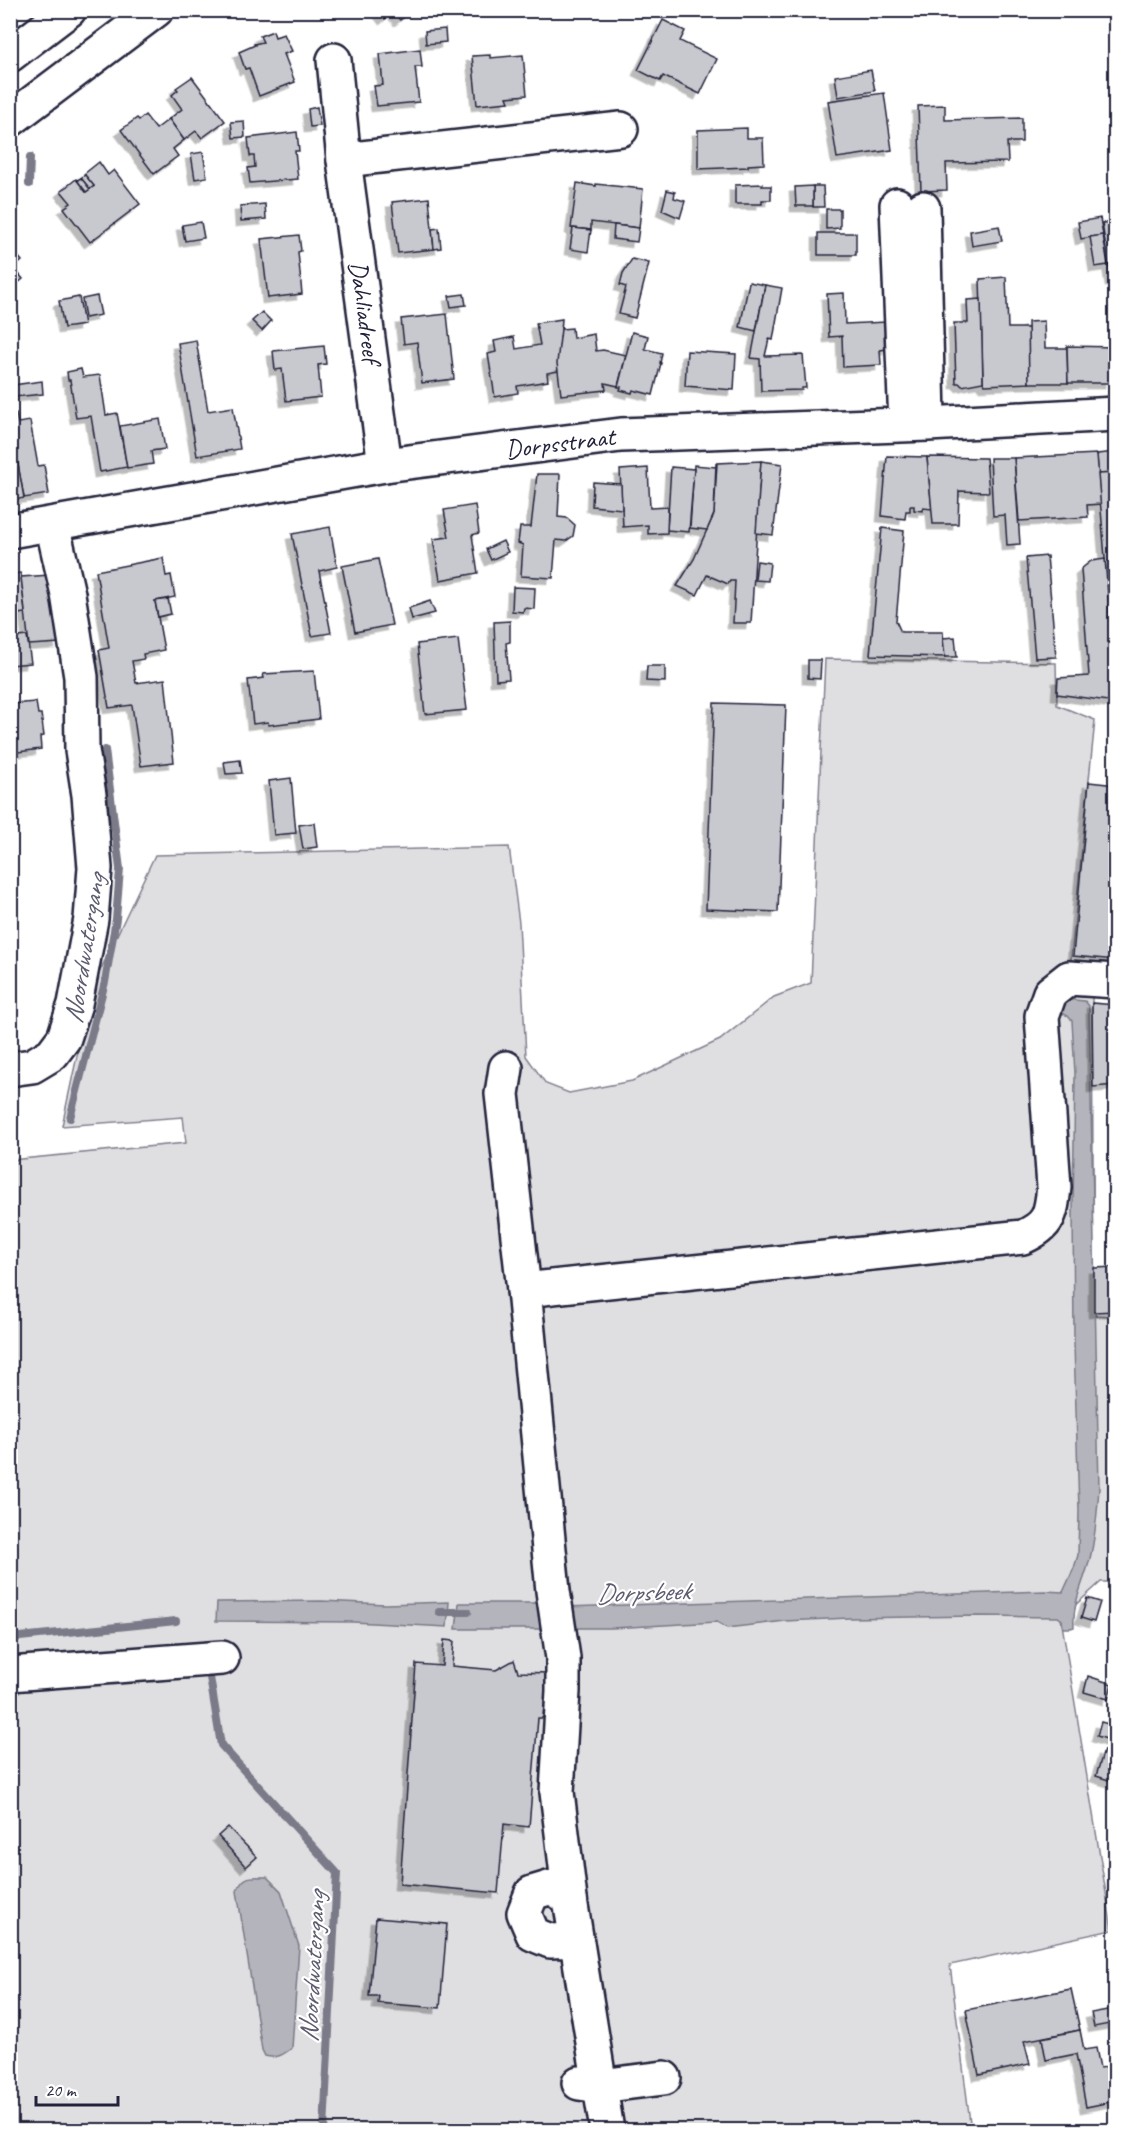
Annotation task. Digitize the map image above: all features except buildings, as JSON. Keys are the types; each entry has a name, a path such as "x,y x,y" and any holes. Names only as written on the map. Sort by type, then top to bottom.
{"street":[{"path":"10,55 69,10"},
{"path":"10,120 156,10"},
{"name":"Dahliadreef","path":"333,60 344,160 385,465"},
{"path":"344,160 621,129"},
{"path":"910,206 917,424"},
{"name":"Dorpsstraat","path":"10,531 385,465 621,435 1116,414"},
{"path":"10,1069 32,1066 52,1054 64,1038 75,1004 91,919 95,868 89,795 82,750 81,677 68,594 52,524"},
{"path":"524,1290 1023,1237 1033,1233 1043,1226 1051,1212 1054,1186 1042,1016 1050,993 1069,978 1116,981"},
{"path":"506,1068 502,1094 562,1658 563,1690 557,1792 576,1940 588,2084 584,2130"},
{"path":"10,1674 222,1658"},
{"path":"570,1899 552,1887 532,1893 524,1913 532,1934 550,1941 576,1940"},
{"path":"588,2084 664,2078"},
{"path":"588,2084 607,2130"}],"shaded area":[{"path":"1115,473 1115,672 1098,474"},
{"path":"825,659 1056,663 1057,705 1095,720 1069,978 1092,995 1094,1315 1116,1316 1115,1582 1101,1582 1061,1618 1112,1930 950,1965 971,2130 11,2130 11,1160 186,1143 183,1117 62,1126 91,990 155,855 509,847 519,923 526,1056 546,1084 569,1093 632,1081 720,1040 774,997 811,983"},
{"path":"1064,999 1085,1001 1089,1006 1099,1489 1093,1546 1077,1599 1074,1627 1063,1628 1062,1620 1058,1617 978,1616 785,1621 727,1628 717,1622 567,1628 565,1607 1063,1592 1078,1555 1079,1511 1074,1344 1075,1074 1072,1021 1062,1013"},
{"path":"322,1601 385,1604 449,1602 447,1627 353,1622 216,1621 217,1602"},
{"path":"459,1603 545,1603 548,1629 456,1629"},
{"path":"267,1877 281,1891 299,1946 292,2048 276,2057 265,2056 262,2050 237,1891 245,1879"}],"waterway":[{"name":"Noordwatergang","path":"29,184 30,157"},
{"name":"Noordwatergang","path":"70,1118 105,982 116,919 120,869 105,750"},
{"name":"Dorpsbeek","path":"439,1612 468,1612"},
{"name":"Noordwatergang","path":"10,1638 176,1621"},
{"name":"Noordwatergang","path":"209,1671 221,1745 337,1873 324,2130"}]}
